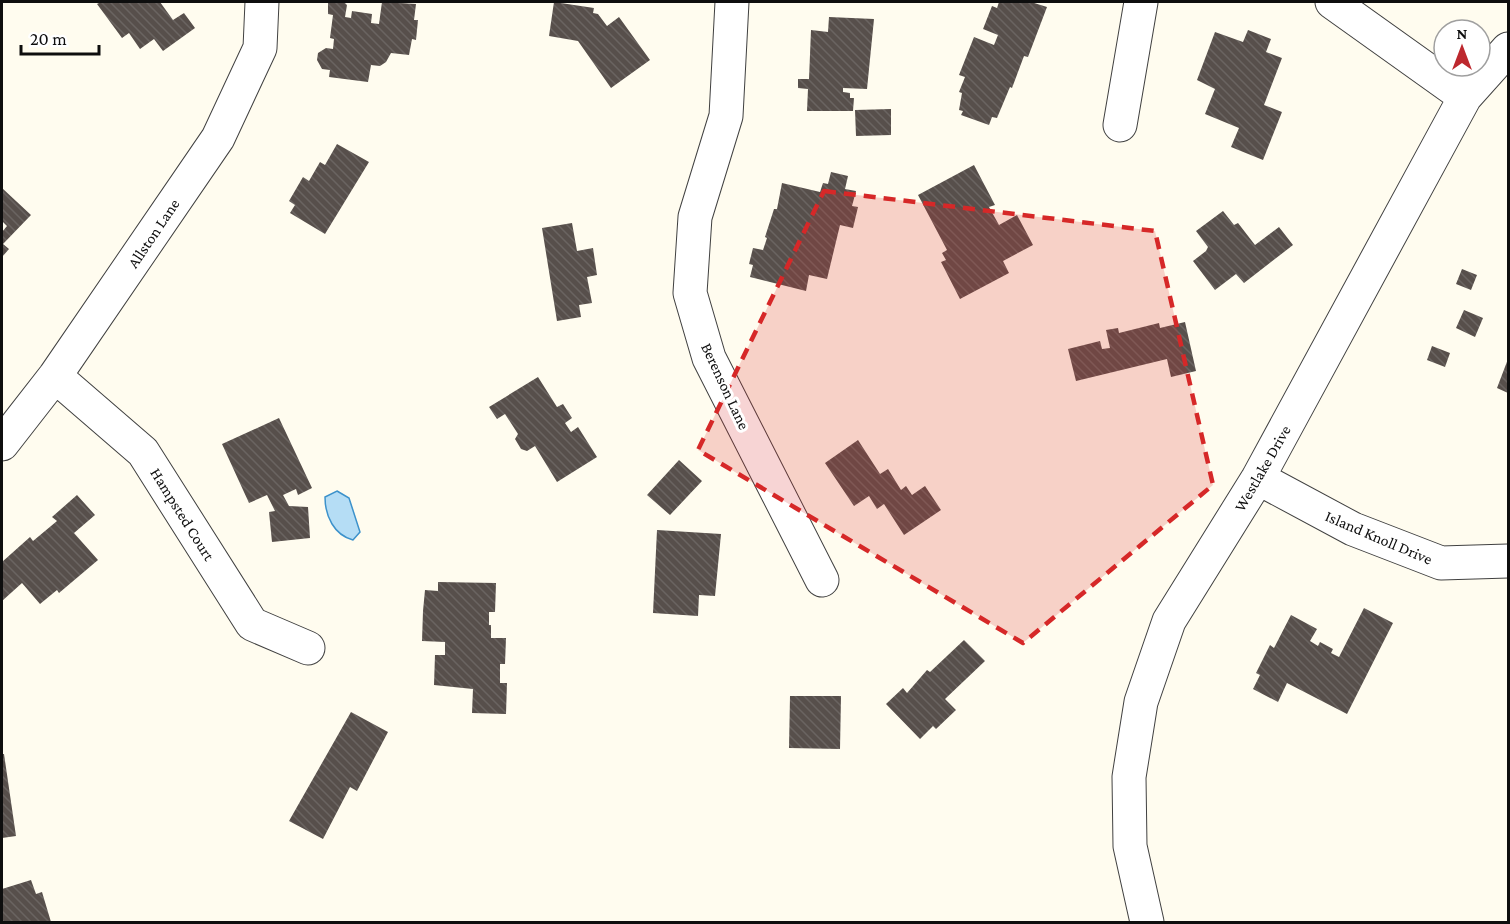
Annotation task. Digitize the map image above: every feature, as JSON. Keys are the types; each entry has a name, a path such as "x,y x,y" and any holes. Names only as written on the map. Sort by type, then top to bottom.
{"street":[{"name":"Allston Lane","path":"2,444 55,376 218,138 260,48 262,2"},
{"name":"Berenson Lane","path":"732,2 726,116 695,217 690,293 709,358 822,580"},
{"path":"1120,125 1141,2"},
{"path":"1332,2 1465,97"},
{"name":"Westlake Drive","path":"1147,922 1130,846 1129,777 1141,702 1169,621 1258,478 1465,97 1509,49"},
{"name":"Hampsted Court","path":"55,376 143,452 252,624 308,648"},
{"name":"Island Knoll Drive","path":"1258,478 1353,529 1441,562 1509,561"}],"highlighted area":[{"path":"824,191 1155,231 1213,485 1023,643 698,450"}],"water":[{"path":"337,491 349,498 360,532 353,540 341,534 329,518 325,497"}],"building":[{"path":"101,2 160,2 173,20 184,13 195,28 163,51 154,39 140,49 129,33 122,38 97,4"},
{"path":"328,2 344,2 347,5 345,17 351,18 352,11 372,14 371,23 379,24 382,2 416,4 414,20 418,20 416,40 412,39 409,55 391,53 386,62 380,66 371,65 368,82 329,77 330,70 322,69 317,60 318,53 326,48 333,49 334,39 330,38 333,15 328,14"},
{"path":"554,2 594,8 593,13 598,14 607,26 619,17 650,60 611,88 578,41 549,36"},
{"path":"999,2 1031,2 1047,7 1028,57 1024,56 997,118 992,117 989,125 961,115 963,111 959,110 962,93 959,92 965,77 959,75 974,37 994,45 998,35 983,29 992,6 997,8"},
{"path":"829,17 874,19 867,89 843,88 843,92 850,93 850,98 854,98 853,111 807,111 808,89 798,88 798,79 809,79 811,30 828,32"},
{"path":"1248,30 1271,39 1266,52 1282,58 1264,105 1282,112 1263,160 1231,147 1239,128 1205,114 1215,89 1197,80 1215,32 1243,42"},
{"path":"891,109 891,135 856,136 855,110"},
{"path":"337,144 369,162 325,234 290,213 295,205 289,201 303,177 309,181 320,162 325,165"},
{"path":"974,165 995,205 989,207 999,225 1017,215 1033,245 1003,261 1009,273 960,299 941,262 946,260 942,253 947,250 918,195"},
{"path":"831,172 848,176 845,189 856,191 852,206 858,207 853,228 840,225 827,279 809,275 806,291 750,277 753,265 749,264 753,248 763,250 774,209 777,209 782,183 820,192 823,183 828,184"},
{"path":"2,188 31,215 3,244 9,249 2,257 2,232 7,226 2,221"},
{"path":"1223,211 1234,225 1238,223 1255,245 1279,227 1293,245 1244,283 1236,274 1215,290 1193,261 1208,247 1196,231"},
{"path":"572,223 577,251 593,248 597,275 587,277 592,303 579,305 581,317 557,321 542,228"},
{"path":"1462,269 1477,275 1471,290 1456,284"},
{"path":"1464,310 1483,318 1475,337 1456,328"},
{"path":"1185,322 1196,371 1171,377 1167,359 1076,381 1068,349 1100,341 1102,349 1110,348 1106,330 1118,328 1119,333 1159,323 1160,328"},
{"path":"1432,346 1450,353 1445,367 1427,360"},
{"path":"1508,359 1508,393 1497,388"},
{"path":"538,377 557,407 563,404 572,418 565,423 571,432 578,427 597,457 557,482 535,446 527,451 521,449 515,439 518,434 505,414 497,419 489,407"},
{"path":"279,418 312,488 298,495 296,489 283,495 289,506 308,507 310,538 272,542 269,512 275,511 267,495 249,503 222,444"},
{"path":"858,440 880,474 888,469 901,490 906,486 912,495 925,486 941,510 904,535 884,504 877,509 869,496 854,506 825,463"},
{"path":"679,460 702,481 670,515 647,495"},
{"path":"77,495 95,515 74,533 98,560 59,593 57,590 40,604 22,583 2,601 2,562 30,537 33,541 57,521 52,517"},
{"path":"657,530 721,534 715,596 699,595 698,616 653,613"},
{"path":"438,582 496,583 495,612 489,612 489,625 491,625 491,638 506,638 505,664 500,664 500,683 507,683 506,714 472,713 473,689 434,685 435,655 445,655 445,642 422,641 423,611 425,590 438,591"},
{"path":"1364,608 1393,623 1347,714 1287,683 1278,702 1253,689 1260,675 1256,673 1270,645 1274,648 1291,615 1317,629 1310,641 1318,646 1320,642 1333,649 1331,653 1339,657"},
{"path":"964,640 985,661 945,699 956,710 936,729 933,726 920,739 886,704 903,688 907,693 927,670 930,672"},
{"path":"790,696 841,696 840,749 789,748"},
{"path":"351,712 388,732 357,791 350,787 323,839 289,821"},
{"path":"2,754 4,754 16,836 2,838"},
{"path":"31,880 36,894 42,892 51,922 2,922 2,889"}]}
